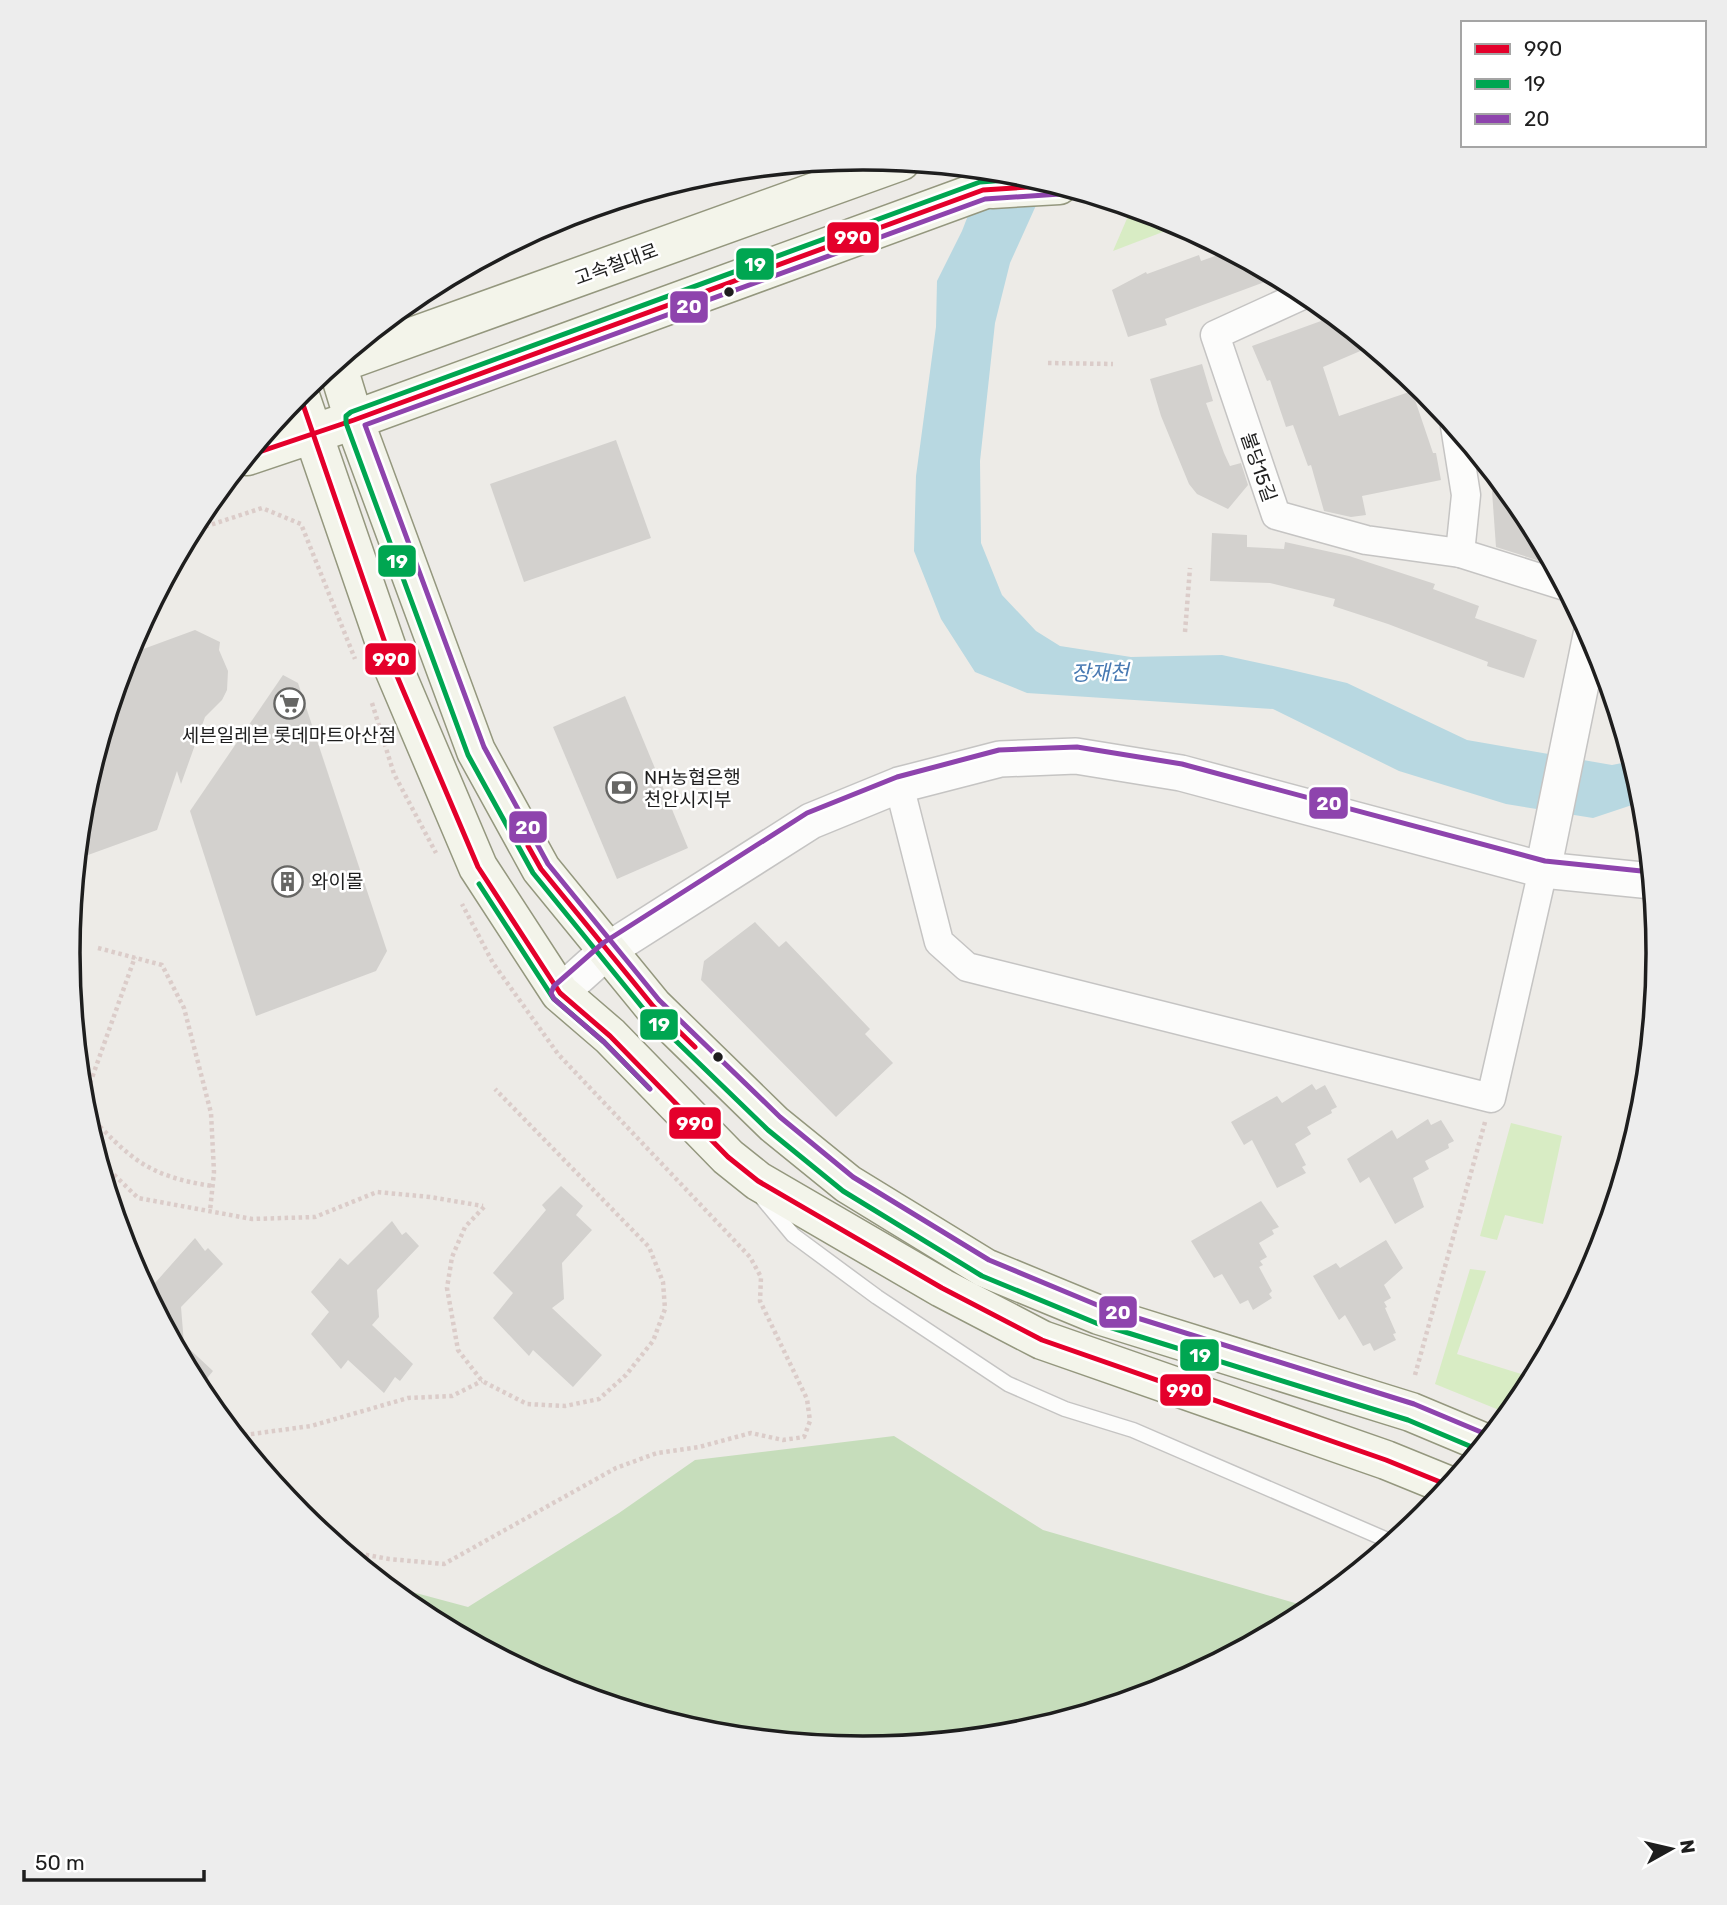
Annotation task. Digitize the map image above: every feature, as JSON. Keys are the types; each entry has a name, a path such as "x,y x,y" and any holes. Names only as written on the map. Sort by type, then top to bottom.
{"main road":[{"name":"고속철대로","path":"358,355 875,170"},
{"path":"263,450 354,420 1000,182"},
{"path":"983,190 1026,187"},
{"path":"338,372 476,751 541,869 653,1006 774,1124 848,1184 985,1268 1099,1315 1411,1412 1476,1439"},
{"path":"303,406 394,669 478,867 560,993 610,1036 728,1157 758,1181 942,1288 1042,1340 1386,1460 1440,1482"}],"street":[{"name":"불당15길","path":"1295,299 1215,335 1276,515 1366,540 1460,553 1553,582"},
{"path":"1458,443 1466,495 1460,553"},
{"path":"899,785 939,942 967,967 1491,1098 1543,870 1587,654"},
{"path":"560,993 608,950 811,821 899,785 1000,759 1076,756 1181,773 1543,870 1643,880"}],"lane":[{"path":"728,1157 793,1235 877,1297 1008,1384 1065,1409 1133,1430 1383,1538"}],"path":[{"path":"1048,363 1113,364"},
{"path":"206,526 262,508 301,524 360,671"},
{"path":"1185,632 1190,568"},
{"path":"370,695 394,774 438,856"},
{"path":"363,1554 444,1564 616,1468 657,1453 699,1447 751,1433 783,1440 804,1437 810,1421 807,1399 760,1301 761,1277 750,1257 558,1054 493,963 456,892"},
{"path":"98,948 162,965 184,1008 211,1113 210,1211"},
{"path":"91,1079 135,957"},
{"path":"113,1173 138,1198 252,1219 315,1217 377,1192 430,1196 484,1207 465,1227 452,1257 447,1288 458,1350 482,1381 527,1404 565,1406 599,1399 626,1375 653,1340 665,1309 663,1282 649,1247 495,1088"},
{"path":"1415,1375 1491,1098"},
{"path":"101,1126 145,1168 178,1181 212,1186"},
{"path":"247,1435 311,1426 408,1398 452,1396 482,1381"}],"green space":[{"path":"1128,216 1166,231 1113,251"},
{"path":"1511,1123 1562,1136 1543,1224 1505,1215 1497,1240 1480,1236"},
{"path":"1470,1269 1486,1271 1457,1354 1523,1375 1499,1410 1435,1384"},
{"path":"894,1436 1043,1530 1299,1604 1210,1655 1115,1694 1066,1709 966,1729 864,1736 761,1729 661,1709 612,1694 517,1655 472,1631 411,1592 468,1607 619,1513 695,1460"}],"water":[{"name":"장재천","path":"982,179 1043,191 1010,263 995,323 980,461 981,543 1002,595 1036,631 1060,646 1131,657 1222,655 1287,669 1347,683 1467,740 1612,765 1623,763 1632,805 1593,818 1506,804 1399,771 1273,709 1027,693 975,672 941,619 914,551 916,476 936,327 937,281 962,231"}],"building":[{"path":"1199,255 1201,261 1219,255 1267,281 1165,319 1167,325 1128,337 1112,290 1146,272 1147,274"},
{"path":"1319,315 1363,350 1323,367 1339,416 1409,392 1414,396 1433,453 1436,453 1441,480 1362,496 1366,515 1351,517 1324,511 1311,465 1308,466 1293,425 1286,427 1270,380 1267,381 1252,346 1321,321"},
{"path":"1202,364 1213,401 1206,403 1224,453 1230,466 1241,463 1248,485 1228,509 1197,494 1189,484 1161,416 1150,379"},
{"path":"616,440 651,538 524,582 490,484"},
{"path":"1492,491 1496,491 1515,517 1542,562 1496,547"},
{"path":"1212,533 1247,535 1247,547 1284,549 1285,542 1349,556 1435,584 1433,589 1479,606 1475,618 1537,640 1524,678 1487,666 1488,662 1388,624 1333,606 1335,599 1270,583 1210,581"},
{"path":"195,630 220,642 219,650 228,671 227,690 222,700 205,717 181,784 177,771 157,830 86,856 107,750 141,650"},
{"name":"와이몰","path":"283,675 298,683 387,951 376,971 256,1016 190,811"},
{"name":"NH농협은행 천안시지부","path":"625,696 688,848 617,879 553,727"},
{"path":"755,922 779,947 786,941 870,1029 865,1034 893,1063 836,1117 701,980 704,961"},
{"path":"1312,1084 1316,1090 1325,1085 1337,1107 1331,1110 1332,1113 1307,1127 1311,1134 1295,1144 1306,1165 1302,1167 1306,1173 1277,1188 1252,1140 1244,1145 1231,1122 1277,1096 1282,1103"},
{"path":"1428,1119 1431,1125 1441,1120 1454,1141 1448,1144 1449,1148 1425,1161 1429,1169 1413,1178 1424,1207 1395,1224 1369,1177 1360,1183 1347,1159 1392,1130 1397,1139"},
{"path":"561,1186 583,1206 576,1215 592,1230 562,1263 564,1299 552,1308 602,1355 573,1387 533,1350 529,1356 493,1318 513,1293 493,1273 546,1210 542,1205"},
{"path":"1261,1201 1279,1227 1272,1230 1274,1234 1259,1243 1267,1257 1260,1261 1263,1265 1259,1267 1272,1291 1269,1294 1272,1298 1253,1310 1248,1300 1240,1304 1222,1274 1214,1278 1191,1241"},
{"path":"392,1221 402,1235 406,1232 419,1246 377,1290 379,1317 372,1325 413,1364 400,1381 395,1377 384,1393 348,1360 341,1369 311,1334 329,1312 311,1292 340,1258 348,1265"},
{"path":"195,1238 205,1251 208,1248 223,1264 181,1307 184,1342 154,1284"},
{"path":"1386,1240 1403,1268 1384,1285 1391,1298 1384,1302 1396,1333 1393,1334 1396,1340 1374,1351 1370,1343 1363,1346 1345,1315 1339,1320 1313,1276 1336,1263 1340,1268"},
{"path":"186,1346 213,1371 206,1379"}],"transit line":[{"name":"19","path":"994,181 980,182 346,416 346,423 468,755 533,873 646,1012 768,1130 843,1191 982,1276 1096,1323 1408,1420 1471,1446"},
{"name":"990","path":"263,451 354,420 983,190 1026,187"},
{"name":"20","path":"1058,194 985,199 365,425 484,747 548,864 659,1000 780,1117 853,1177 989,1260 1102,1307 1414,1404 1482,1433"},
{"name":"990","path":"303,406 394,669 478,867 560,993 610,1036 728,1157 758,1181 942,1288 1042,1340 1386,1460 1440,1482"},
{"name":"20","path":"650,1089 604,1042 554,999 551,993 554,986 603,943 807,813 897,777 999,750 1077,747 1182,764 1545,861 1642,871"},
{"name":"990","path":"528,846 541,869 653,1006 695,1047"},
{"name":"19","path":"479,884 553,998 604,1042 649,1088"}],"place":[{"name":"세븐일레븐 롯데마트아산점","path":"289,704"},
{"name":"NH농협은행 천안시지부","path":"621,788"},
{"name":"와이몰","path":"288,881"}]}
